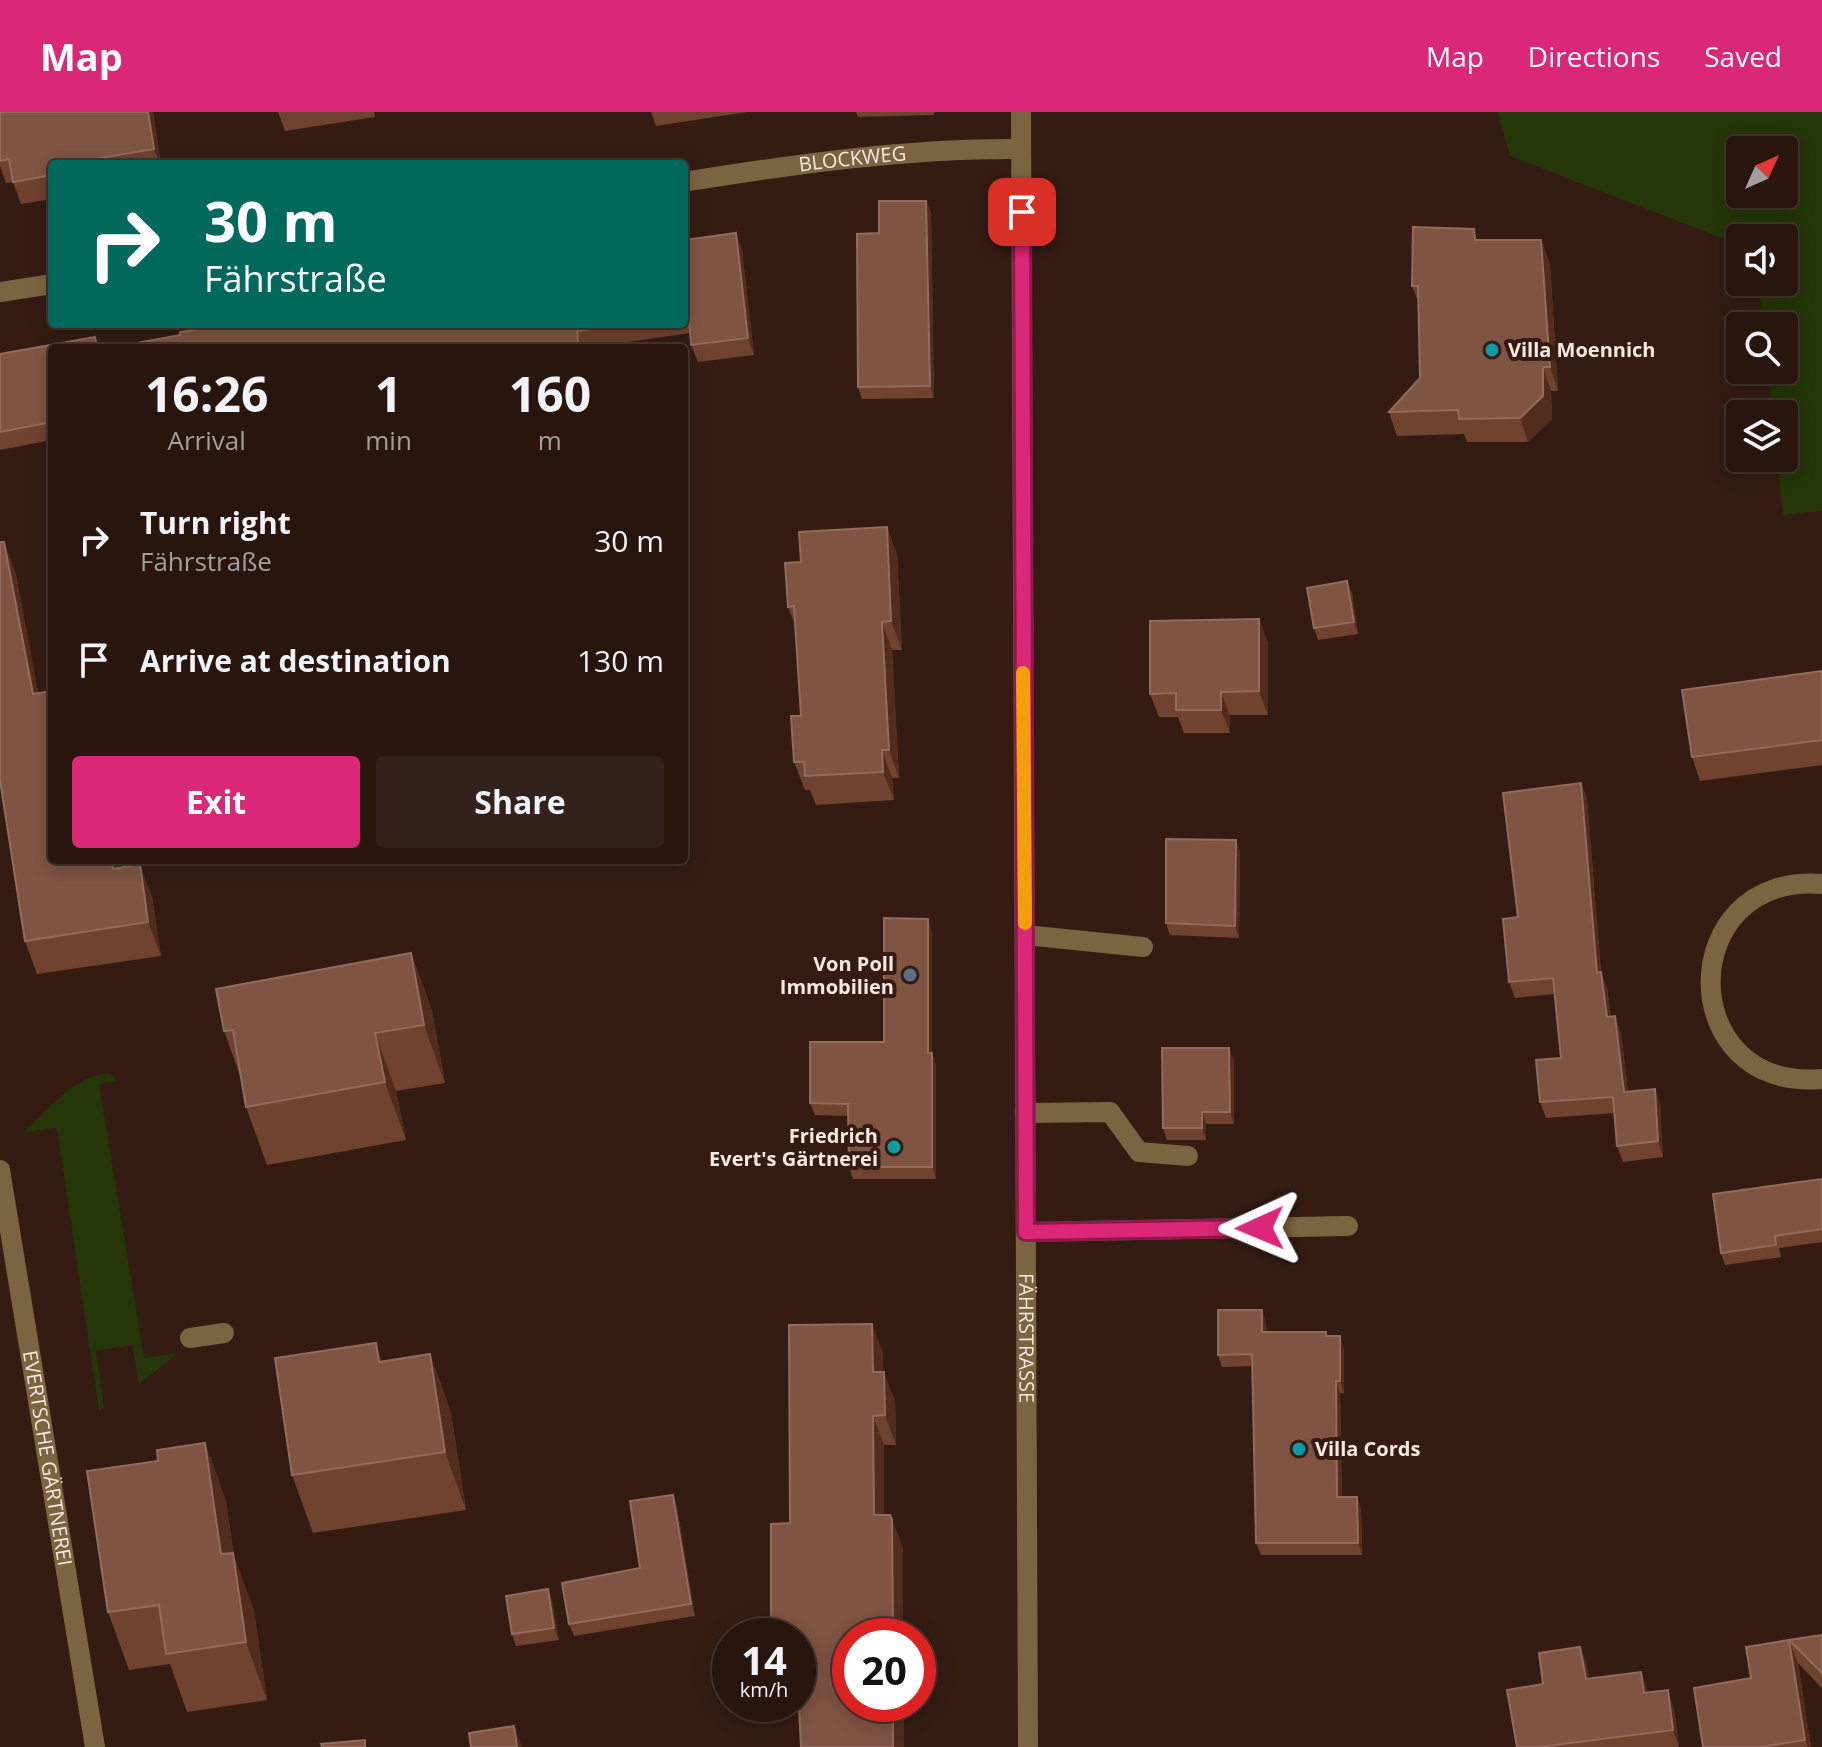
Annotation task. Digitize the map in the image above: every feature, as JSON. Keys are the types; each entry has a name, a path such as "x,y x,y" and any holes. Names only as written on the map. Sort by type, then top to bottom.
{"street":[{"name":"FÄHRSTRASSE","path":"1021,112 1028,1747"},
{"name":"BLOCKWEG","path":"688,181 793,165 980,148 1021,149"},
{"path":"0,292 48,285"},
{"path":"1822,884 1781,886 1747,903 1721,932 1708,970 1711,1009 1729,1043 1759,1069 1796,1081 1822,1079"},
{"path":"1025,935 1143,947"},
{"path":"1025,1113 1110,1112 1139,1152 1188,1156"},
{"name":"EVERTSCHE GÄRTNEREI","path":"0,1170 95,1747"},
{"path":"1026,1232 1348,1226"},
{"path":"190,1338 224,1333"}],"green space":[{"path":"1498,112 1822,112 1822,511 1783,515 1778,472 1798,472 1798,400 1771,400 1769,384 1798,384 1798,312 1762,312 1760,296 1798,296 1798,224 1726,224 1726,240 1510,156"},
{"path":"109,1073 117,1081 99,1084 144,1358 178,1353 139,1384 132,1345 96,1351 104,1407 99,1411 57,1128 24,1132 73,1087 96,1075"}],"building":[{"path":"0,112 148,112 154,149 89,160 48,160 48,176 13,182 9,159 0,161"},
{"path":"879,201 926,201 930,386 858,387 857,234 879,233"},
{"name":"Villa Moennich","path":"1413,227 1474,229 1475,240 1541,240 1550,367 1543,367 1543,396 1520,418 1459,419 1458,410 1389,412 1420,378 1418,286 1412,286"},
{"path":"736,233 748,338 691,345 688,239"},
{"path":"208,328 599,328 577,331 579,344 132,344 180,335 180,332"},
{"path":"95,337 96,344 56,344"},
{"path":"48,345 48,423 0,432 0,354"},
{"path":"887,527 891,621 882,622 889,750 882,750 883,772 805,776 804,762 794,762 791,716 801,716 794,606 788,607 785,563 801,562 799,532"},
{"path":"0,542 4,542 33,694 48,692 48,864 112,864 113,869 140,864 148,922 25,941 0,780"},
{"path":"1347,581 1354,622 1314,628 1307,588"},
{"path":"1259,619 1259,691 1221,692 1221,710 1176,710 1176,693 1150,694 1150,621"},
{"path":"1822,671 1822,740 1692,757 1682,690"},
{"path":"1581,783 1597,973 1601,972 1607,1017 1615,1016 1624,1092 1655,1089 1658,1141 1617,1146 1613,1097 1540,1102 1536,1060 1561,1058 1553,978 1509,982 1503,919 1518,917 1503,793"},
{"path":"1166,839 1236,840 1235,926 1166,923"},
{"path":"884,918 928,919 932,1167 849,1167 848,1104 810,1103 810,1042 884,1042"},
{"path":"411,953 424,1025 375,1033 385,1082 246,1107 233,1030 224,1031 216,989"},
{"path":"1162,1048 1229,1048 1230,1112 1202,1112 1202,1128 1163,1128"},
{"path":"1822,1179 1822,1229 1775,1236 1776,1245 1721,1253 1713,1194"},
{"name":"Villa Cords","path":"1218,1310 1262,1310 1262,1332 1326,1332 1326,1336 1340,1336 1340,1381 1336,1381 1337,1497 1357,1497 1358,1543 1256,1543 1252,1354 1218,1355"},
{"path":"872,1324 873,1372 884,1372 885,1415 873,1416 874,1515 890,1515 892,1519 893,1618 832,1618 832,1722 893,1722 893,1747 801,1747 800,1722 816,1722 816,1618 771,1618 771,1524 790,1523 789,1325"},
{"path":"376,1343 379,1362 430,1354 445,1452 292,1475 275,1358"},
{"path":"205,1443 221,1554 233,1553 246,1642 166,1654 159,1605 108,1612 87,1471 158,1461 157,1450"},
{"path":"673,1495 691,1604 569,1624 562,1583 640,1568 630,1501"},
{"path":"548,1589 554,1628 512,1634 506,1596"},
{"path":"1822,1635 1822,1673 1789,1640"},
{"path":"1789,1640 1805,1740 1760,1747 1703,1747 1694,1688 1751,1678 1746,1647"},
{"path":"1580,1647 1586,1679 1641,1672 1644,1693 1668,1690 1673,1730 1517,1747 1507,1690 1543,1684 1539,1653"},
{"path":"514,1726 517,1747 471,1747 469,1733"},
{"path":"365,1740 365,1747 322,1747 321,1744"}],"slow traffic":[{"path":"1023,673 1025,923"}],"place":[{"name":"Villa Moennich","path":"1492,350"},
{"name":"Von Poll Immobilien","path":"910,975"},
{"name":"Friedrich Evert's Gärtnerei","path":"894,1147"},
{"name":"Villa Cords","path":"1299,1449"}],"route":[{"path":"1022,212 1026,1232 1260,1228"}]}
